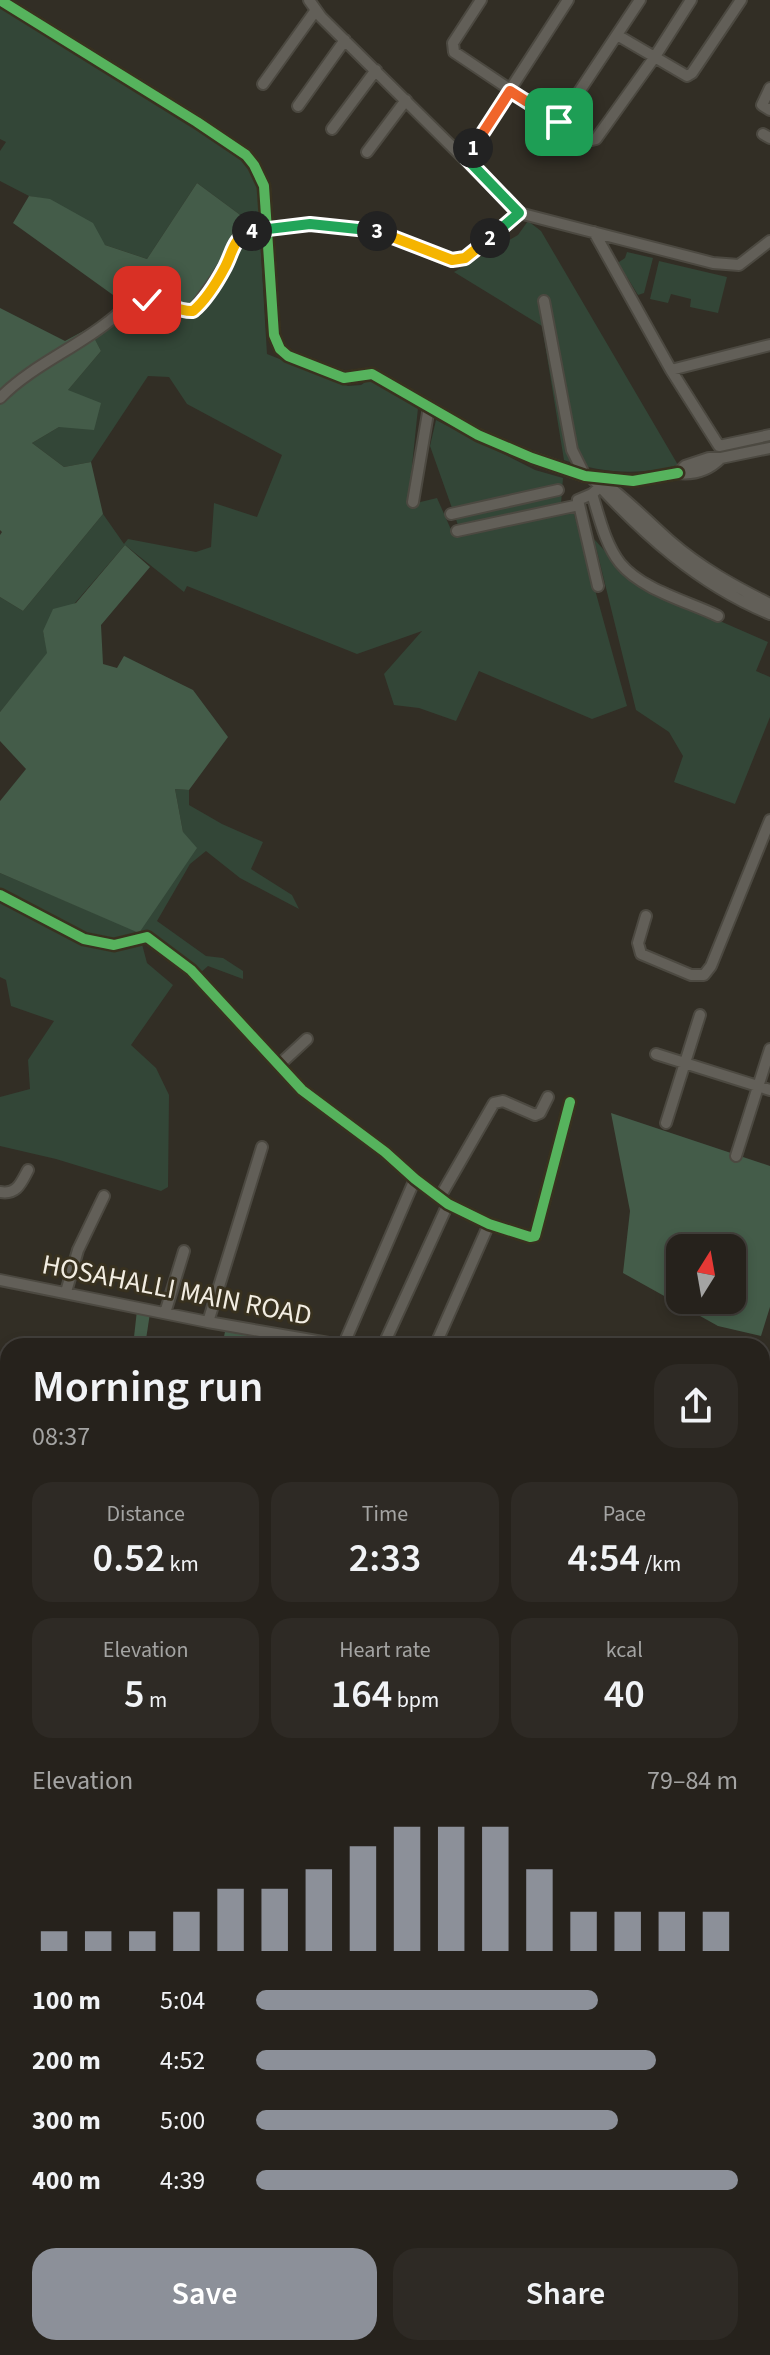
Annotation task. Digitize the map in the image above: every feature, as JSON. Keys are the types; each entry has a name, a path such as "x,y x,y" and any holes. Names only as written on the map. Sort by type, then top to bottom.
{"street":[{"path":"0,0 246,155 264,186 274,335 280,349 288,356 344,378 372,374 478,435 617,492 672,543 721,580 770,604"},
{"path":"309,0 345,40 519,213 713,263 739,265 770,241"},
{"path":"481,0 452,48 454,52 587,141 596,139 691,0"},
{"path":"466,158 568,0"},
{"path":"559,122 640,0"},
{"path":"617,35 681,75 692,73 741,0"},
{"path":"263,84 316,10"},
{"path":"298,106 345,40"},
{"path":"332,129 376,70"},
{"path":"770,88 762,105 770,110"},
{"path":"367,152 406,100"},
{"path":"0,398 13,385 67,352 129,304 157,300 178,309 193,311 225,266 239,238 247,233 310,224 379,231 446,259 459,261 475,252 519,213"},
{"path":"594,232 671,370 719,446 770,435"},
{"path":"544,301 572,450 593,483 702,579 742,603 770,614"},
{"path":"671,370 770,345"},
{"path":"413,502 429,407"},
{"path":"598,586 578,500 593,483 687,474 711,468 721,458 770,448"},
{"path":"593,483 602,528 619,562 635,577 718,616"},
{"path":"451,514 558,490"},
{"path":"457,531 579,505"},
{"path":"646,916 638,943 641,954 691,975 704,975 711,966 770,820"},
{"path":"0,895 84,939 114,945 147,937 157,942 191,970 302,1090 444,1200 489,1224 535,1236 570,1102"},
{"path":"666,1123 700,1015"},
{"path":"280,1064 307,1039"},
{"path":"736,1156 770,1049"},
{"path":"656,1054 770,1090"},
{"path":"386,1338 444,1200 494,1103 503,1101 535,1115 540,1113 548,1097"},
{"path":"208,1322 262,1147"},
{"path":"0,1192 12,1193 28,1170"},
{"path":"347,1338 415,1179"},
{"path":"66,1292 78,1250 104,1196"},
{"path":"439,1338 489,1224"},
{"path":"165,1313 184,1251"},
{"name":"HOSAHALLI MAIN ROAD","path":"0,1280 299,1338"}],"green space":[{"path":"0,6 242,155 254,171 260,188 262,226 239,232 247,220 197,183 147,259 105,245 50,200 29,196 0,181 0,151 6,142 0,139"},
{"path":"197,183 247,220 192,306 153,294 120,300 13,223 29,196 50,199 93,223 105,245 147,259"},
{"path":"528,221 541,231 678,465 650,471 621,472 564,460 542,326 454,272 518,235"},
{"path":"260,238 267,354 348,386 361,385 370,379 418,408 408,505 437,498 453,534 573,510 627,706 592,719 479,671 456,721 419,708 394,705 384,674 422,631 357,654 187,586 184,592 125,545 75,603 43,631 48,653 0,712 0,597 23,611 103,514 124,544 128,539 196,552 211,547 214,503 257,517 282,455 187,404 169,377 148,376 91,462 64,467 32,443 59,427 67,391 101,351 94,338 132,311 159,309 200,316 247,239"},
{"path":"627,252 653,258 644,293 638,295 616,264 625,258"},
{"path":"659,261 727,277 718,313 690,307 691,299 671,294 668,303 650,299"},
{"path":"0,308 65,341 89,328 101,351 68,390 101,403 94,430 59,427 32,443 64,467 91,462 103,514 23,611 0,597"},
{"path":"436,420 535,470 563,478 561,504 458,525 430,446"},
{"path":"594,539 635,584 768,642 756,671 770,677 770,717 735,804 674,782 683,756 669,732 636,710"},
{"path":"125,545 150,567 101,625 103,664 117,668 124,656 193,690 228,737 189,790 175,789 183,832 197,848 139,933 0,873 0,801 26,769 0,741 0,712 47,653 43,631 53,609 76,603"},
{"path":"175,789 189,790 189,805 263,842 251,869 292,895 299,909 240,878 206,851 190,864 157,921 206,956 223,958 243,971 243,979 208,966 199,974 150,936 139,933 147,963 173,985 131,1045 156,1068 169,1095 168,1187 161,1191 56,1159 0,1146 0,1097 30,1089 28,1060 54,1021 11,1006 6,980 0,977 0,873 139,932 183,832"},
{"path":"611,1113 770,1166 770,1307 761,1336 718,1326 696,1314 746,1314 746,1234 666,1234 666,1297 623,1273 630,1211"},
{"path":"137,1310 150,1313 146,1338 134,1338"},
{"path":"226,1327 279,1338 224,1338"}],"cycle path":[{"path":"0,0 246,155 264,186 274,335 280,349 288,356 344,378 372,374 478,435 585,476 633,481 678,473"},
{"path":"0,895 84,939 114,945 147,937 191,970 302,1090 448,1204 489,1224 535,1236 570,1102"}],"route":[{"path":"147,300 193,311 225,266 239,238 252,231 298,225 379,231 446,259 459,261 475,252 519,213 466,158 510,91 559,122"}]}
